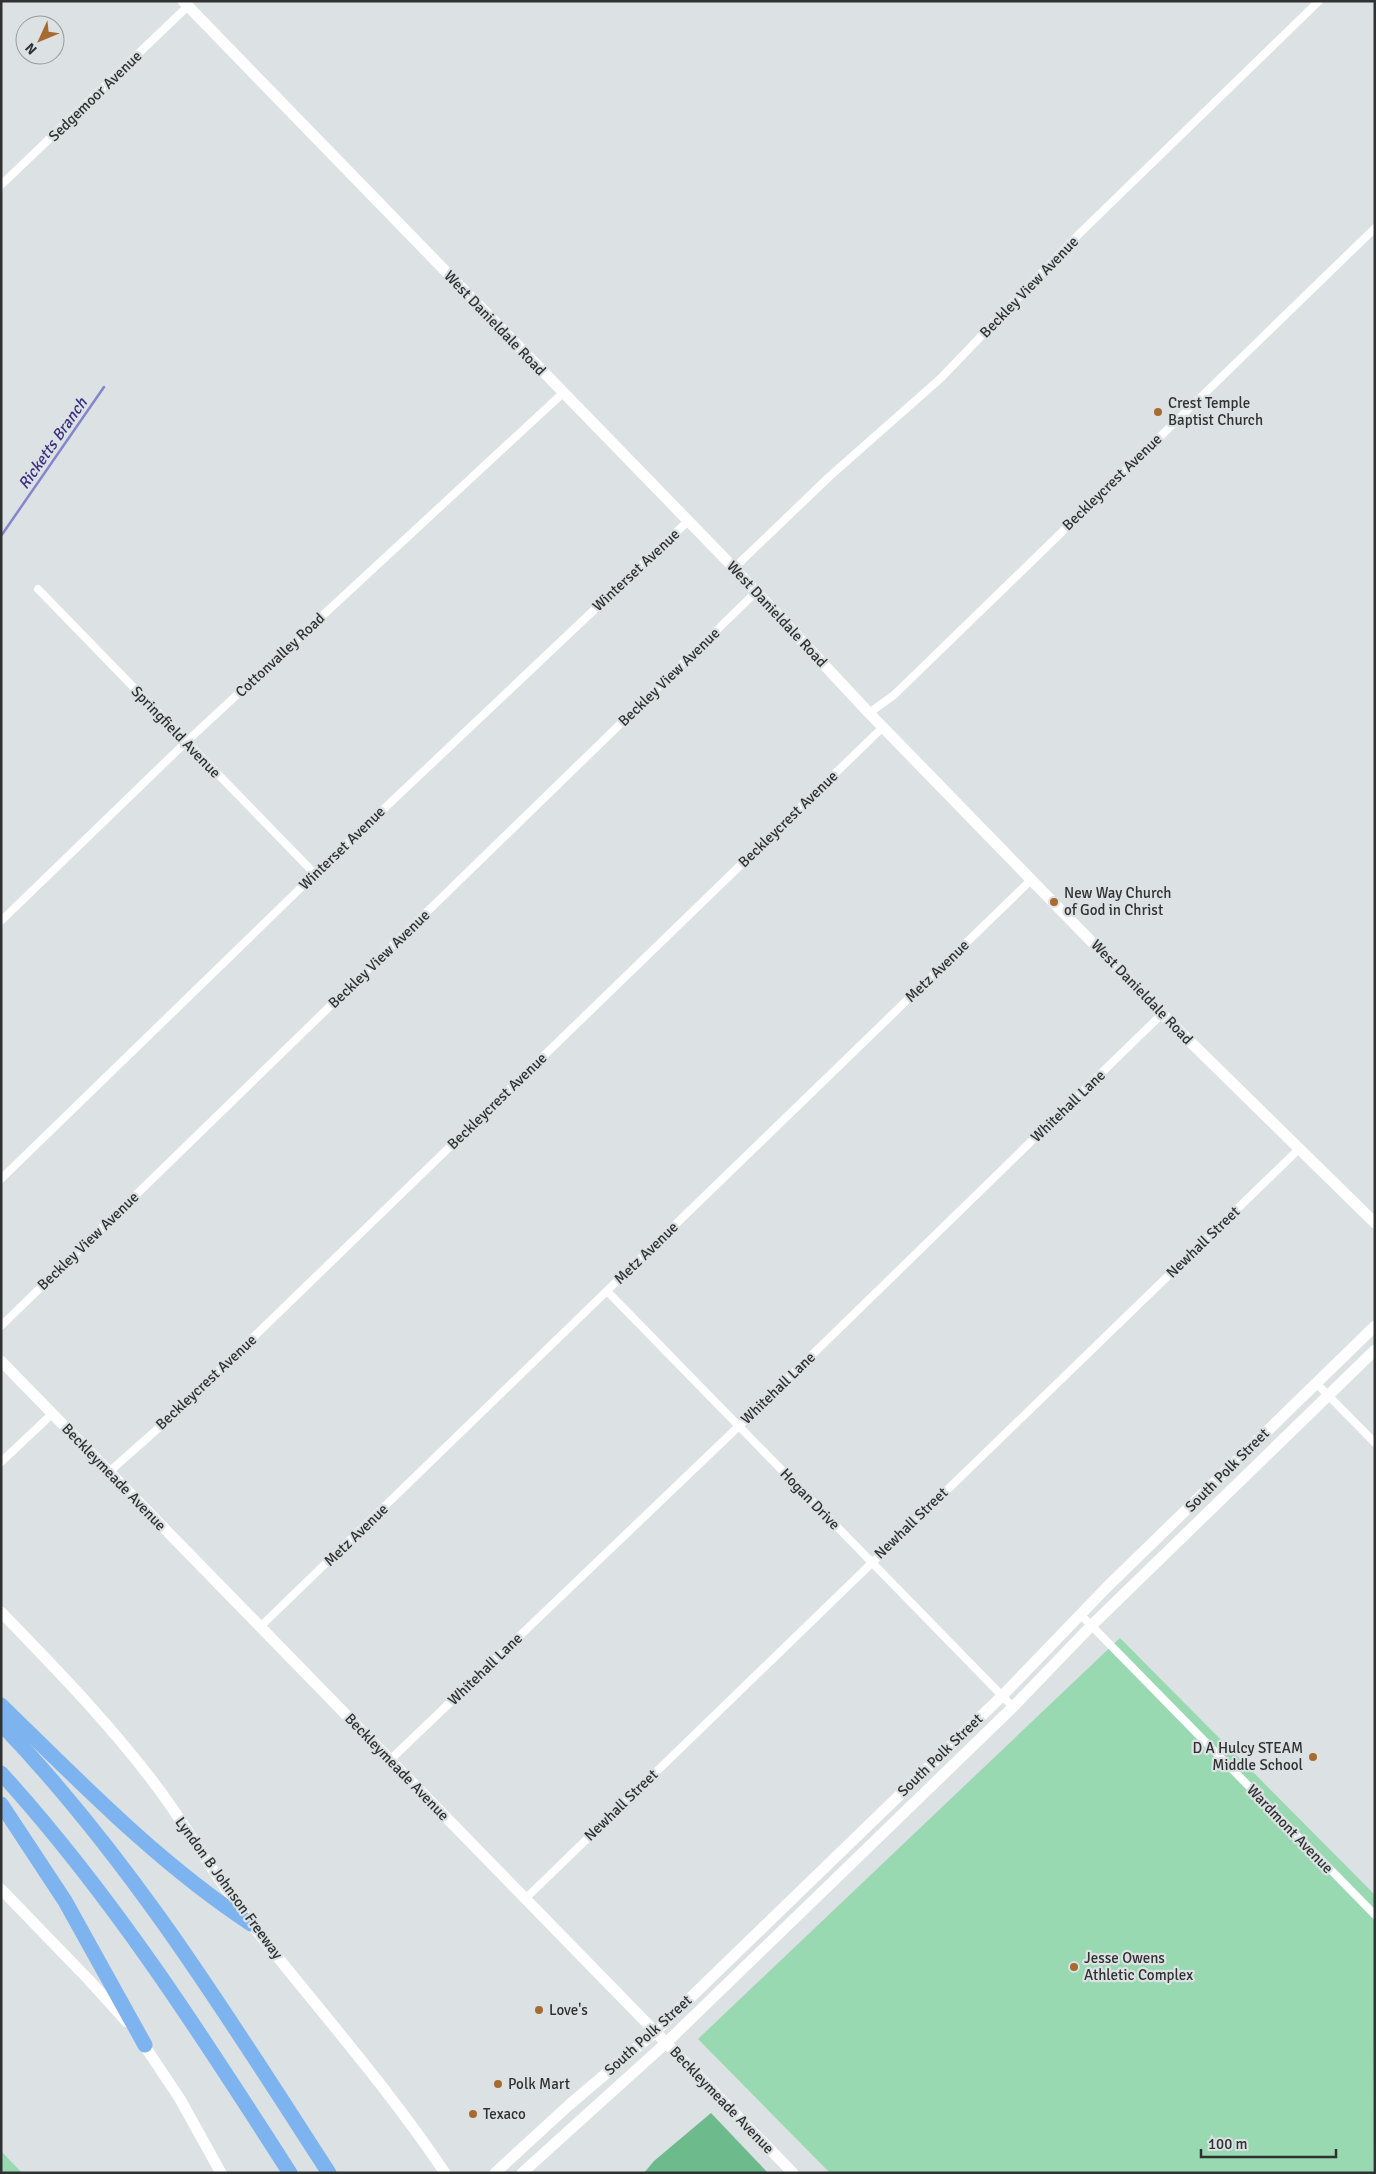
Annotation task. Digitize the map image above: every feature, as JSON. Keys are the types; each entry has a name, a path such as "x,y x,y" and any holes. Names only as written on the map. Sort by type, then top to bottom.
{"highway":[{"path":"1,1705 101,1803 217,1902 251,1924"},
{"path":"1,1724 85,1822 163,1922 217,1999 329,2173"},
{"path":"1,1773 98,1890 141,1948 181,2005 290,2173"},
{"path":"1,1804 65,1901 145,2045"}],"main road":[{"name":"West Danieldale Road","path":"186,4 687,522 734,568 869,713 1032,878 1162,1014 1375,1223"},
{"name":"South Polk Street","path":"495,2173 597,2080 655,2032 1002,1696 1080,1614 1375,1326"},
{"name":"South Polk Street","path":"522,2173 666,2043 1013,1707 1091,1626 1375,1350"},
{"name":"Beckleymeade Avenue","path":"1,1362 792,2173"},
{"path":"1221,1475 1234,1487"},
{"path":"1144,1551 1156,1563"},
{"name":"Lyndon B Johnson Freeway","path":"1,1612 85,1698 130,1752 164,1796 251,1924 408,2118 445,2173"},
{"path":"839,1853 850,1864"},
{"path":"1,1889 88,1979 145,2045 180,2099 221,2173"}],"street":[{"name":"Beckley View Avenue","path":"734,568 830,476 941,378 1079,234 1319,1"},
{"name":"Sedgemoor Avenue","path":"1,185 186,4"},
{"name":"Beckleycrest Avenue","path":"869,713 894,694 1375,228"},
{"name":"Cottonvalley Road","path":"1,921 186,742 563,393"},
{"name":"Winterset Avenue","path":"1,1179 315,874 687,522"},
{"name":"Springfield Avenue","path":"38,589 315,874"},
{"name":"Beckley View Avenue","path":"1,1326 756,592"},
{"name":"Beckleycrest Avenue","path":"109,1472 171,1417 883,727"},
{"name":"Metz Avenue","path":"260,1627 1032,878"},
{"name":"Whitehall Lane","path":"390,1760 740,1426 1162,1014"},
{"name":"Newhall Street","path":"525,1898 1299,1149"},
{"name":"Hogan Drive","path":"607,1292 1013,1707"},
{"path":"1316,1383 1375,1443"},
{"path":"1,1462 52,1414"},
{"name":"Wardmont Avenue","path":"1080,1614 1375,1915"}],"green space":[{"name":"Jesse Owens Athletic Complex","path":"1120,1638 1375,1895 1373,2173 830,2173 698,2039"},
{"path":"711,2113 768,2173 644,2173 654,2161"},
{"path":"1,2151 22,2173 1,2173"}],"waterway":[{"name":"Ricketts Branch","path":"1,536 104,387"}],"place":[{"name":"Crest Temple Baptist Church","path":"1158,412"},
{"name":"New Way Church of God in Christ","path":"1054,902"},
{"name":"D A Hulcy STEAM Middle School","path":"1313,1757"},
{"name":"Jesse Owens Athletic Complex","path":"1074,1967"},
{"name":"Love's","path":"539,2010"},
{"name":"Polk Mart","path":"498,2084"},
{"name":"Texaco","path":"473,2114"}]}
